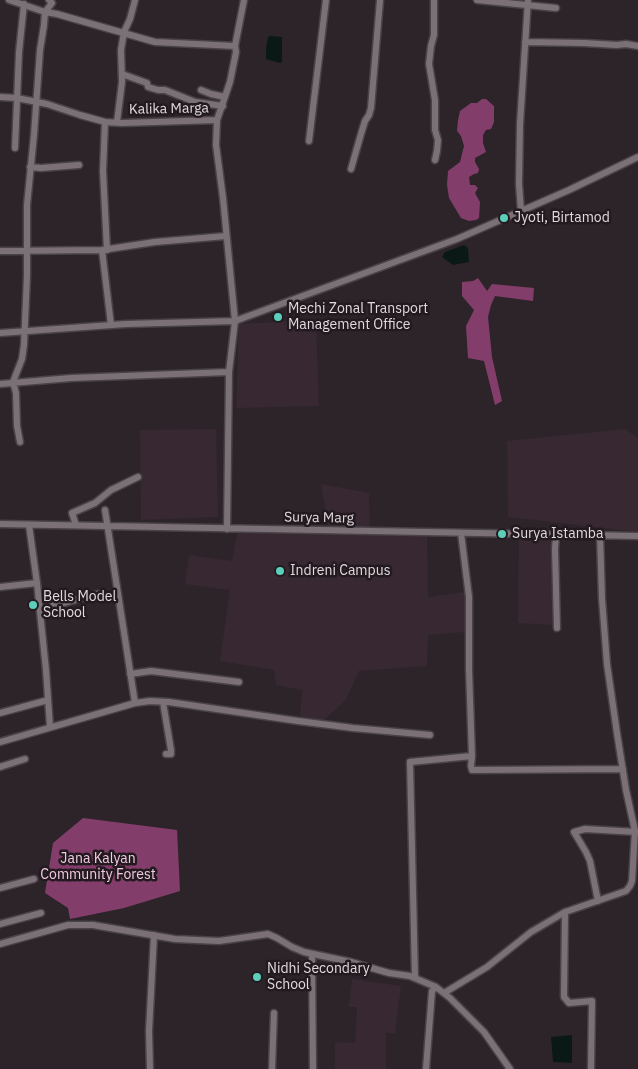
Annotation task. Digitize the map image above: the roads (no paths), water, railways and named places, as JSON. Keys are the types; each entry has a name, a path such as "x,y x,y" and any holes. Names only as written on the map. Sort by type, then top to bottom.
{"street":[{"path":"9,0 45,12 155,42 235,46"},
{"path":"20,442 16,419 16,393 13,382 22,359 24,345 27,205 40,50 45,12 52,2 49,0"},
{"path":"118,122 122,82 121,50 124,32 135,0"},
{"name":"Kalika Marga","path":"0,97 17,98 47,104 80,116 105,122 217,120 230,82 244,0"},
{"path":"309,141 326,0"},
{"path":"352,168 361,134 370,115 380,0"},
{"path":"434,0 434,35 428,64 436,100 435,130 438,140 435,160"},
{"path":"477,0 528,3 556,8"},
{"path":"521,211 519,184 520,124 528,3"},
{"path":"15,148 19,52 24,4"},
{"path":"525,42 626,44 638,46"},
{"path":"122,74 147,84 148,87 165,90 195,102 223,106"},
{"path":"201,90 224,96"},
{"path":"217,120 216,145 235,321 229,372 227,528"},
{"path":"105,122 103,171 104,250 111,325"},
{"path":"0,333 111,325 235,321 457,239 569,190 638,157"},
{"path":"30,167 79,165"},
{"path":"0,251 104,250 155,242 226,236"},
{"path":"0,384 71,378 229,372"},
{"path":"76,525 72,513 138,477"},
{"path":"105,510 135,703"},
{"name":"Surya Marg","path":"0,524 638,536"},
{"path":"29,525 40,609 50,727"},
{"path":"461,533 469,597 472,770 623,770"},
{"path":"556,534 557,628"},
{"path":"444,993 487,967 531,932 565,912 626,891 632,881 636,832 623,770 607,664 600,535"},
{"path":"0,587 37,583"},
{"path":"40,609 98,594"},
{"path":"130,674 150,671 239,682"},
{"path":"0,713 48,700"},
{"path":"0,742 135,703 150,701 365,729 430,735"},
{"path":"162,702 171,750 171,754 166,754"},
{"path":"415,978 410,762 472,756"},
{"path":"0,767 25,759"},
{"path":"598,901 590,861 574,832 585,829 636,832"},
{"path":"0,888 34,879"},
{"path":"565,912 564,997 569,1003 592,1001 591,1069"},
{"path":"0,924 41,913"},
{"path":"0,944 68,925 92,925 175,939 219,940 268,934 292,948 304,952 351,962 389,973 410,976 436,987 484,1032 510,1069"},
{"path":"150,1069 149,1031 154,936"},
{"path":"312,954 313,1069"},
{"path":"426,1069 432,991 436,987"},
{"path":"272,1069 274,1013"}],"place":[{"name":"Jyoti, Birtamod","path":"504,218"},
{"name":"Mechi Zonal Transport Management Office","path":"278,317"},
{"name":"Surya Istamba","path":"502,534"},
{"name":"Indreni Campus","path":"280,571"},
{"name":"Bells Model School","path":"33,605"},
{"name":"Nidhi Secondary School","path":"257,977"}],"park label":[{"name":"Jana Kalyan Community Forest","path":"98,868"}]}
